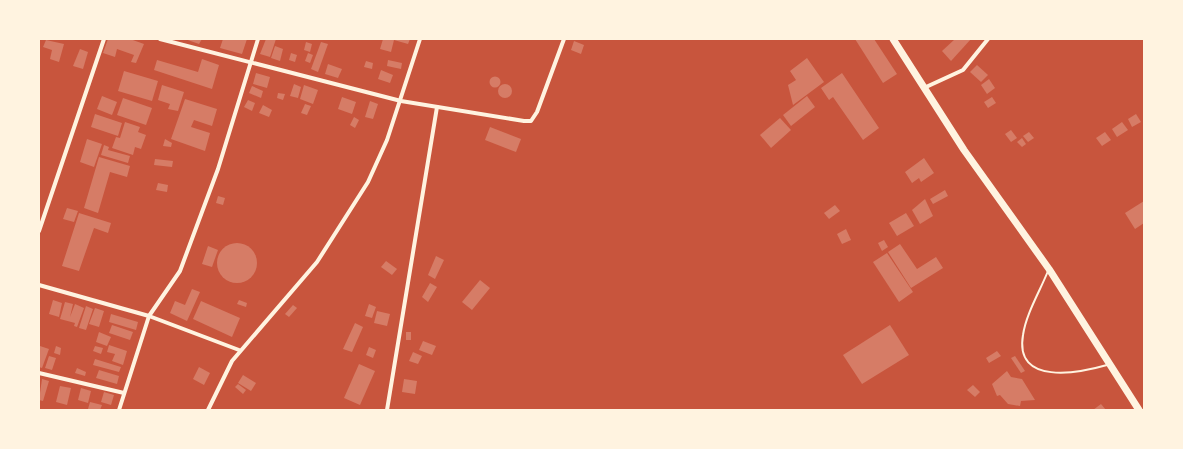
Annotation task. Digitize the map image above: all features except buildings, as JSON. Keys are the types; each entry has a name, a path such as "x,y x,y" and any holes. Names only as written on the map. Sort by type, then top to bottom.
{"highway":[{"path":"893,39 926,87 964,150 1049,269 1111,364 1138,410"}],"street":[{"path":"39,231 104,39"},
{"path":"160,39 402,101 531,120 537,112 564,39"},
{"path":"118,410 149,316 180,271 218,169 258,39"},
{"path":"208,410 239,350 317,262 368,182 388,140 402,101 420,39"},
{"path":"926,87 963,70 988,39"},
{"path":"387,410 436,107"},
{"path":"39,285 149,316 239,350"},
{"path":"39,372 124,394"}],"lane":[{"path":"1049,269 1023,333 1022,347 1024,356 1030,364 1041,370 1062,374 1111,364"}]}
